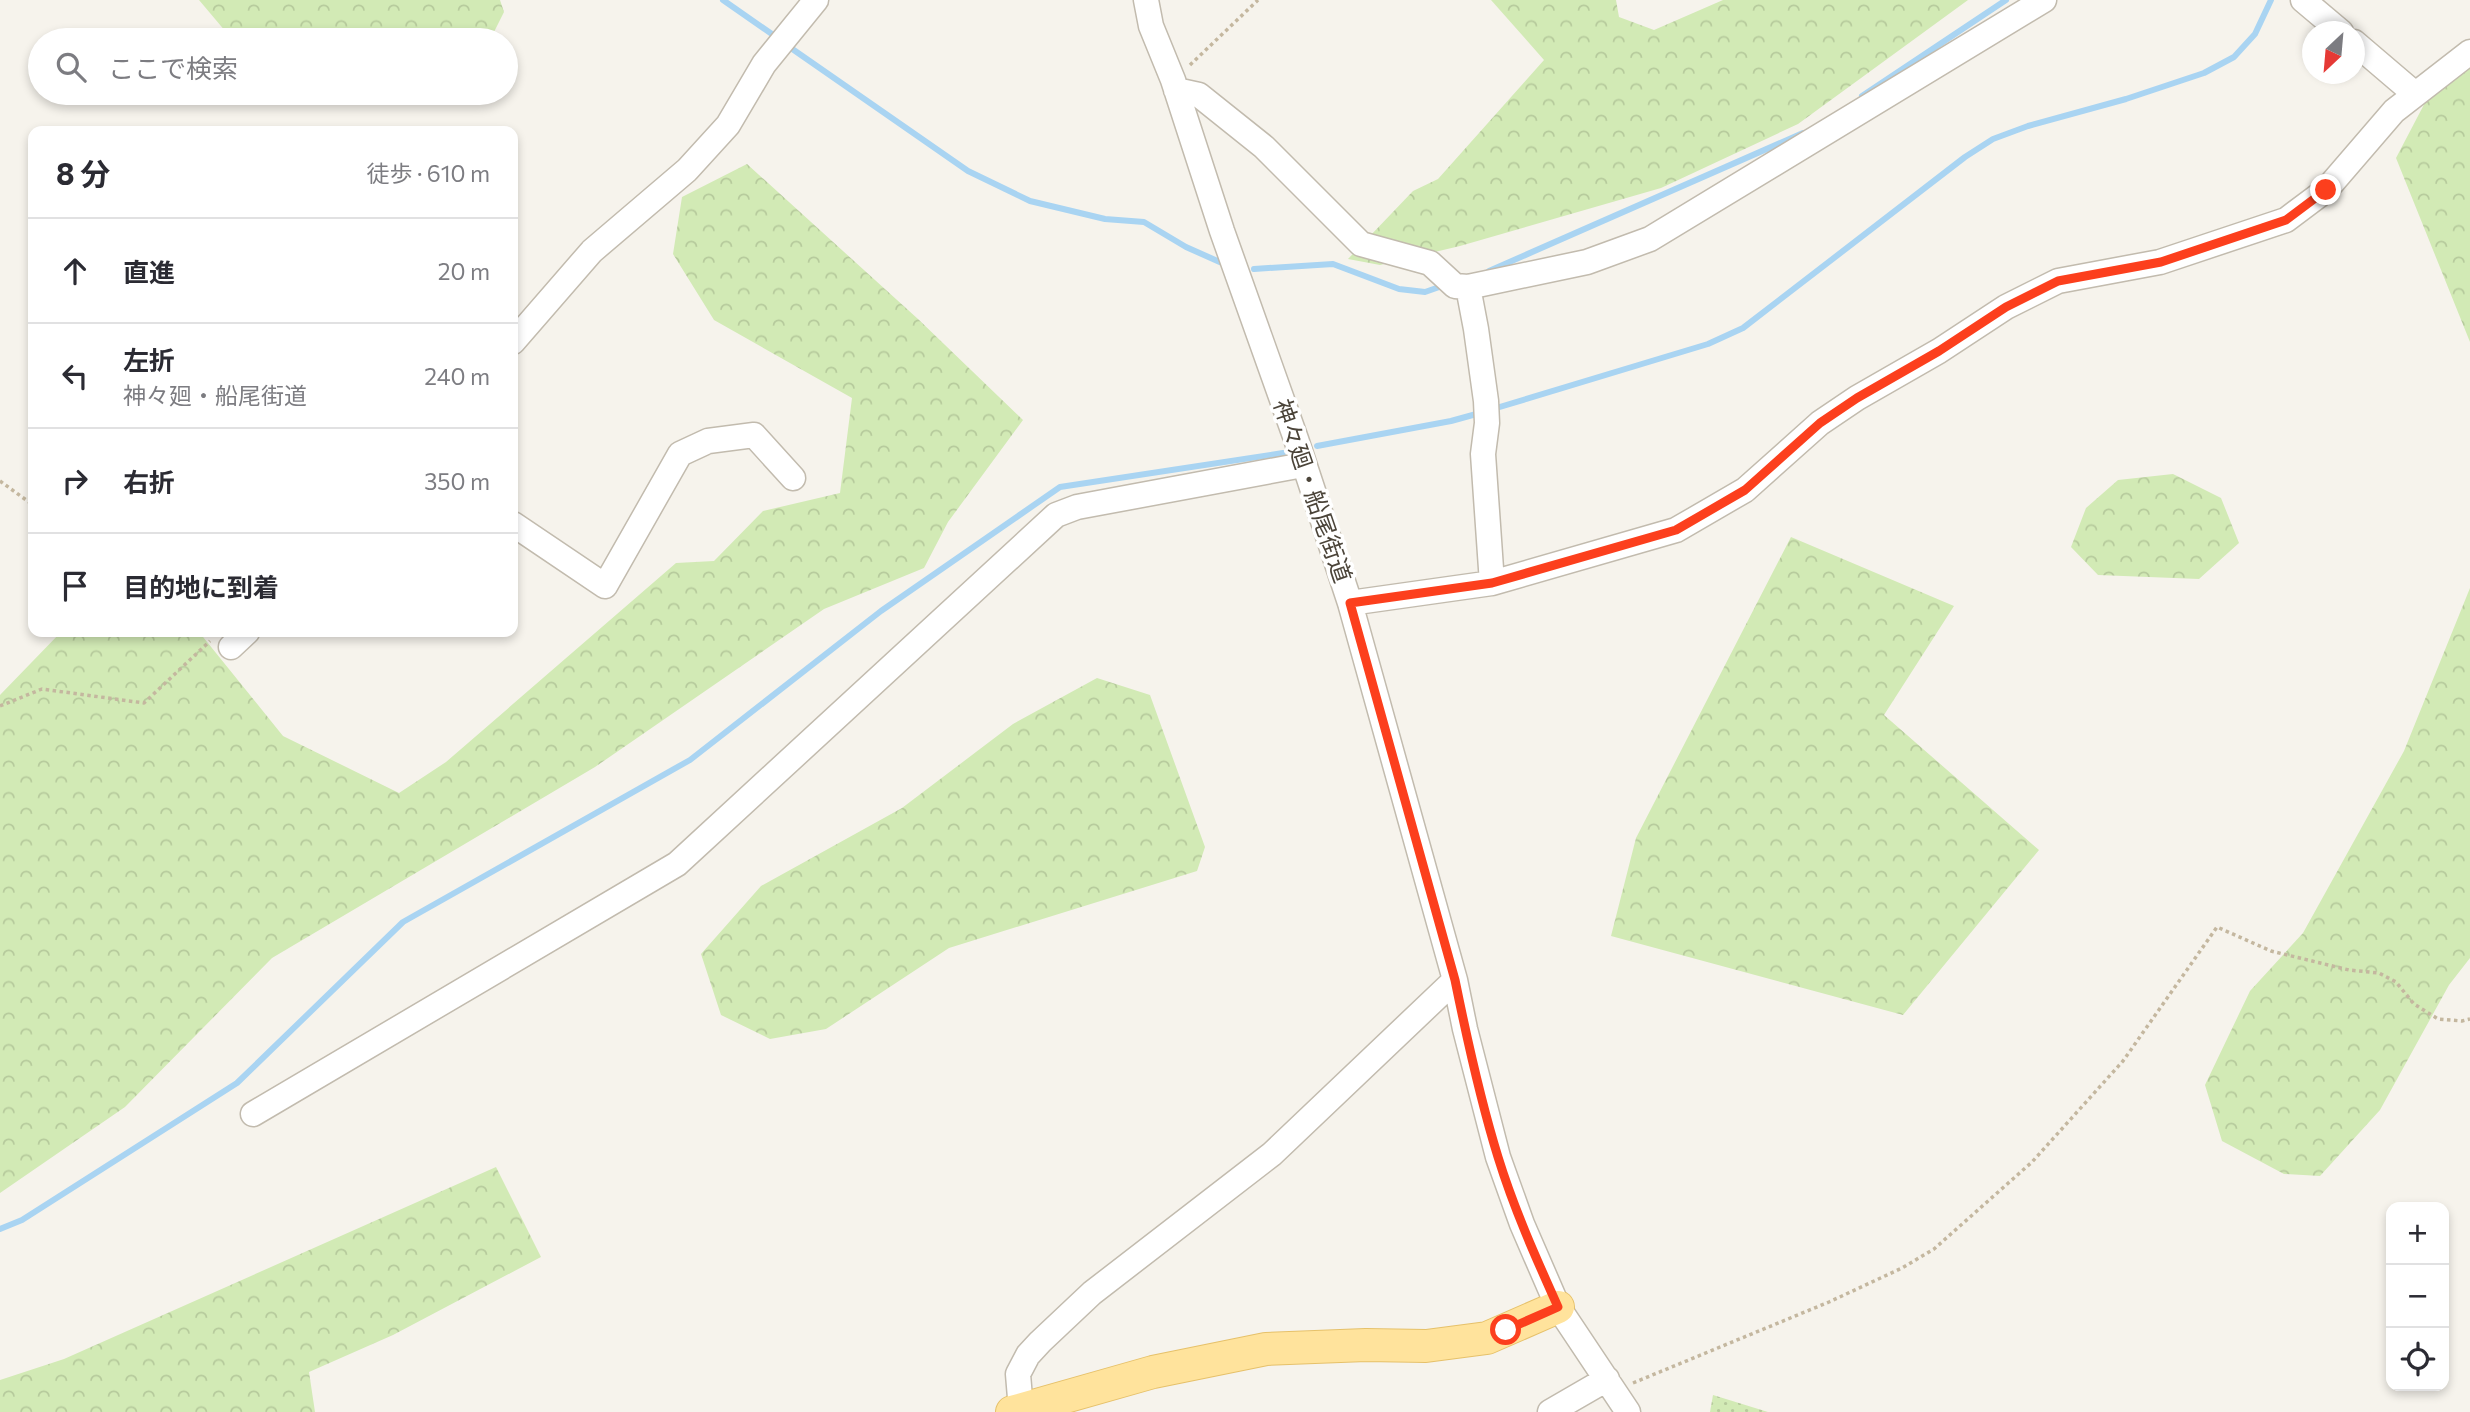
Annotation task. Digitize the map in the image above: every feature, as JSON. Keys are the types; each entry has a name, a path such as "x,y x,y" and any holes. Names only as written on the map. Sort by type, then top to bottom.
{"main road":[{"path":"1016,1411 1153,1372 1266,1349 1367,1345 1426,1346 1487,1338 1558,1307"}],"street":[{"path":"518,336 592,251 687,170 728,125 765,64 816,0"},
{"name":"神々廻・船尾街道","path":"1146,0 1152,26 1350,603 1455,980 1498,1157 1522,1224 1558,1307 1617,1394"},
{"path":"1454,282 1587,262 1650,239 2044,0"},
{"path":"2303,0 2328,21"},
{"path":"2365,51 2415,94"},
{"path":"1350,603 1492,583 1676,530 1745,490 1820,423 2006,307 2058,281 2161,262 2286,220 2326,190 2394,111 2470,52"},
{"path":"1174,85 1199,95 1264,146 1361,244 1430,263 1454,282 1476,329 1486,401 1487,423 1483,454 1492,583"},
{"path":"518,527 605,586 680,454 708,441 754,435 793,478"},
{"path":"253,1114 677,864 1056,515 1077,507 1301,456"},
{"path":"1016,1411 1018,1374 1028,1355 1041,1342 1092,1293 1272,1154 1455,980"},
{"path":"1550,1412 1617,1394"}],"path":[{"path":"1174,85 1258,0"},
{"path":"0,481 28,501"},
{"path":"0,706 43,689 144,703 231,638"},
{"path":"1617,1394 1644,1378 1829,1302 1902,1268 1934,1249 2032,1161 2123,1061 2217,928 2271,951 2349,970 2379,973 2396,982 2414,1004 2438,1018 2462,1021 2470,1019"}],"green space":[{"path":"199,0 500,0 504,12 496,28 223,28"},
{"path":"1491,0 1616,0 1619,17 1654,30 1723,0 1968,0 1798,124 1661,188 1460,246 1380,265 1348,259 1413,191 1438,179 1544,60"},
{"path":"2470,58 2470,342 2396,158 2429,95"},
{"path":"747,164 918,319 1023,420 948,522 924,568 824,609 595,767 272,958 125,1107 0,1193 0,695 56,637 203,637 283,736 399,793 446,762 676,563 714,561 763,511 840,493 852,398 714,320 673,254 682,197"},
{"path":"2173,474 2221,498 2239,543 2199,579 2098,575 2071,547 2086,508 2118,480"},
{"path":"1791,537 1954,606 1884,715 2039,850 1903,1015 1611,936 1636,838"},
{"path":"2470,588 2470,958 2449,985 2380,1110 2320,1176 2284,1174 2222,1141 2205,1085 2250,991 2303,933 2404,751"},
{"path":"1097,678 1150,695 1205,847 1197,871 949,948 826,1029 770,1039 721,1015 701,954 761,886 902,808 1013,724"},
{"path":"496,1167 541,1257 393,1335 309,1372 315,1412 0,1412 0,1380 64,1359"},
{"path":"1713,1395 1768,1412 1710,1412"}],"waterway":[{"path":"723,0 779,39"},
{"path":"1862,96 2006,0"},
{"path":"1493,409 1708,344 1743,328 1965,157 1993,139 2204,73 2234,57 2255,34 2271,0"},
{"path":"788,46 968,171 1030,201 1105,219 1144,222 1186,247 1222,263"},
{"path":"1489,271 1803,133"},
{"path":"1254,269 1333,264 1399,289 1425,292 1445,285"},
{"path":"1317,446 1480,413"},
{"path":"0,1229 22,1220 237,1083 403,922 690,760 881,611 1060,487 1283,453"}],"route":[{"path":"1506,1330 1558,1307 1522,1224 1498,1157 1455,980 1350,603 1492,583 1676,530 1745,490 1820,423 2006,307 2058,281 2161,262 2286,220 2326,190"}]}
